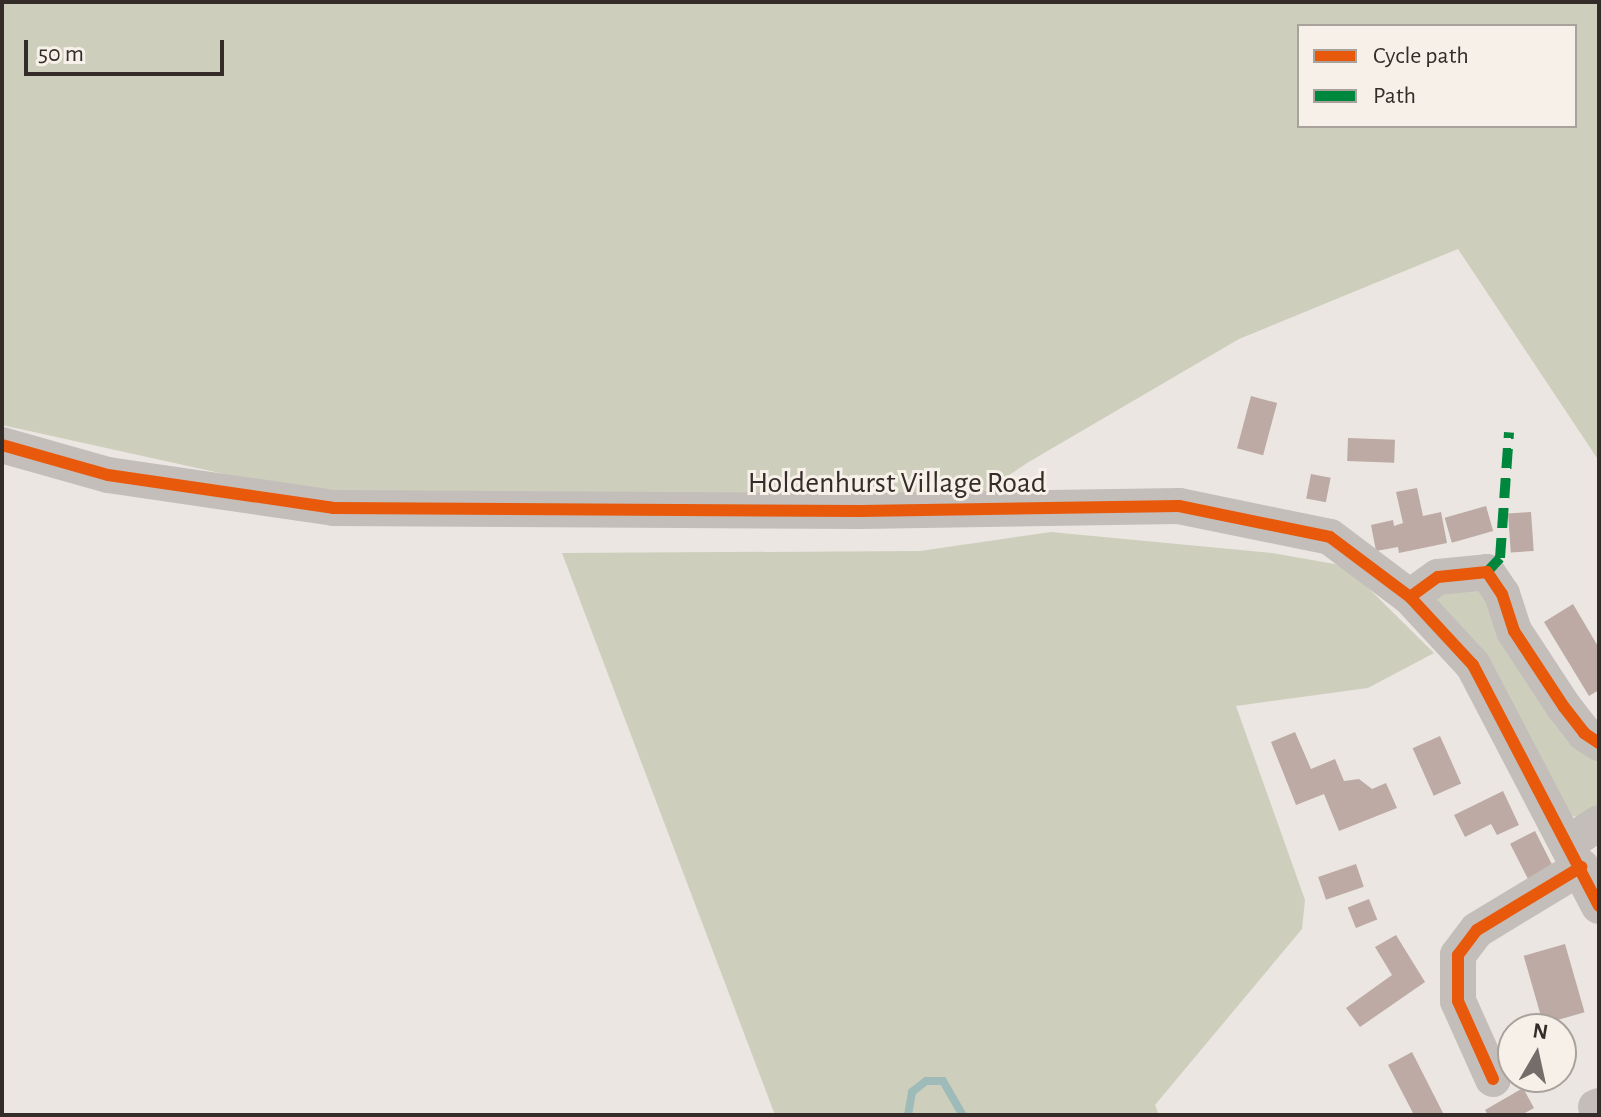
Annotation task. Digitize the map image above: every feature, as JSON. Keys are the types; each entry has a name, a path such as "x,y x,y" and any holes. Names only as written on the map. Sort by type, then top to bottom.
{"street":[{"name":"Holdenhurst Village Road","path":"2,445 108,475 333,508 860,511 1179,506 1330,537 1410,597 1473,665 1583,844 1599,906"},
{"path":"1410,597 1438,577 1487,572 1502,594 1514,631 1564,707 1584,733 1599,743"},
{"path":"1493,1079 1458,1001 1458,955 1477,930 1583,844"}],"green space":[{"path":"2,2 1599,2 1599,461 1458,249 1239,339 1027,463 940,522 548,517 247,479 2,425"},
{"path":"1051,532 1272,553 1346,566 1434,653 1368,688 1236,706 1305,900 1302,929 1155,1105 1159,1115 775,1115 562,553 920,551"},
{"path":"1472,580 1599,751 1599,803 1590,815 1568,817 1434,595"}],"building":[{"path":"1251,396 1277,403 1263,455 1237,448"},
{"path":"1348,438 1395,440 1394,463 1347,461"},
{"path":"1311,474 1331,478 1326,502 1306,499"},
{"path":"1417,488 1423,516 1441,512 1447,543 1399,553 1398,547 1376,551 1371,525 1393,520 1394,526 1403,523 1396,492"},
{"path":"1486,506 1493,531 1452,543 1445,518"},
{"path":"1531,512 1534,551 1511,553 1508,514"},
{"path":"1573,604 1599,648 1599,690 1589,696 1544,622"},
{"path":"1295,732 1311,769 1335,759 1344,781 1359,779 1372,789 1386,783 1397,808 1339,831 1324,794 1296,805 1271,742"},
{"path":"1440,736 1461,784 1434,796 1413,748"},
{"path":"1503,791 1519,825 1497,835 1491,824 1465,837 1454,815"},
{"path":"1535,831 1556,873 1531,886 1510,844"},
{"path":"1356,864 1364,887 1326,900 1318,877"},
{"path":"1369,899 1377,919 1356,928 1348,908"},
{"path":"1396,935 1425,982 1360,1027 1346,1008 1392,975 1375,947"},
{"path":"1565,944 1585,1012 1540,1013 1524,956"},
{"path":"1412,1052 1444,1115 1414,1115 1388,1065"},
{"path":"1514,1093 1526,1093 1534,1108 1521,1115 1488,1115 1485,1110"}],"waterway":[{"path":"908,1115 912,1092 926,1081 943,1081 963,1115"}],"marked path":[{"path":"1487,572 1500,558 1509,432"}],"cycle path":[{"path":"2,445 108,475 333,508 860,511 1179,506 1330,537 1410,597 1473,665 1599,906"},
{"path":"1410,597 1438,577 1487,572 1502,594 1514,631 1564,707 1584,733 1599,743"},
{"path":"1493,1079 1458,1001 1458,955 1477,930 1581,867"}]}
